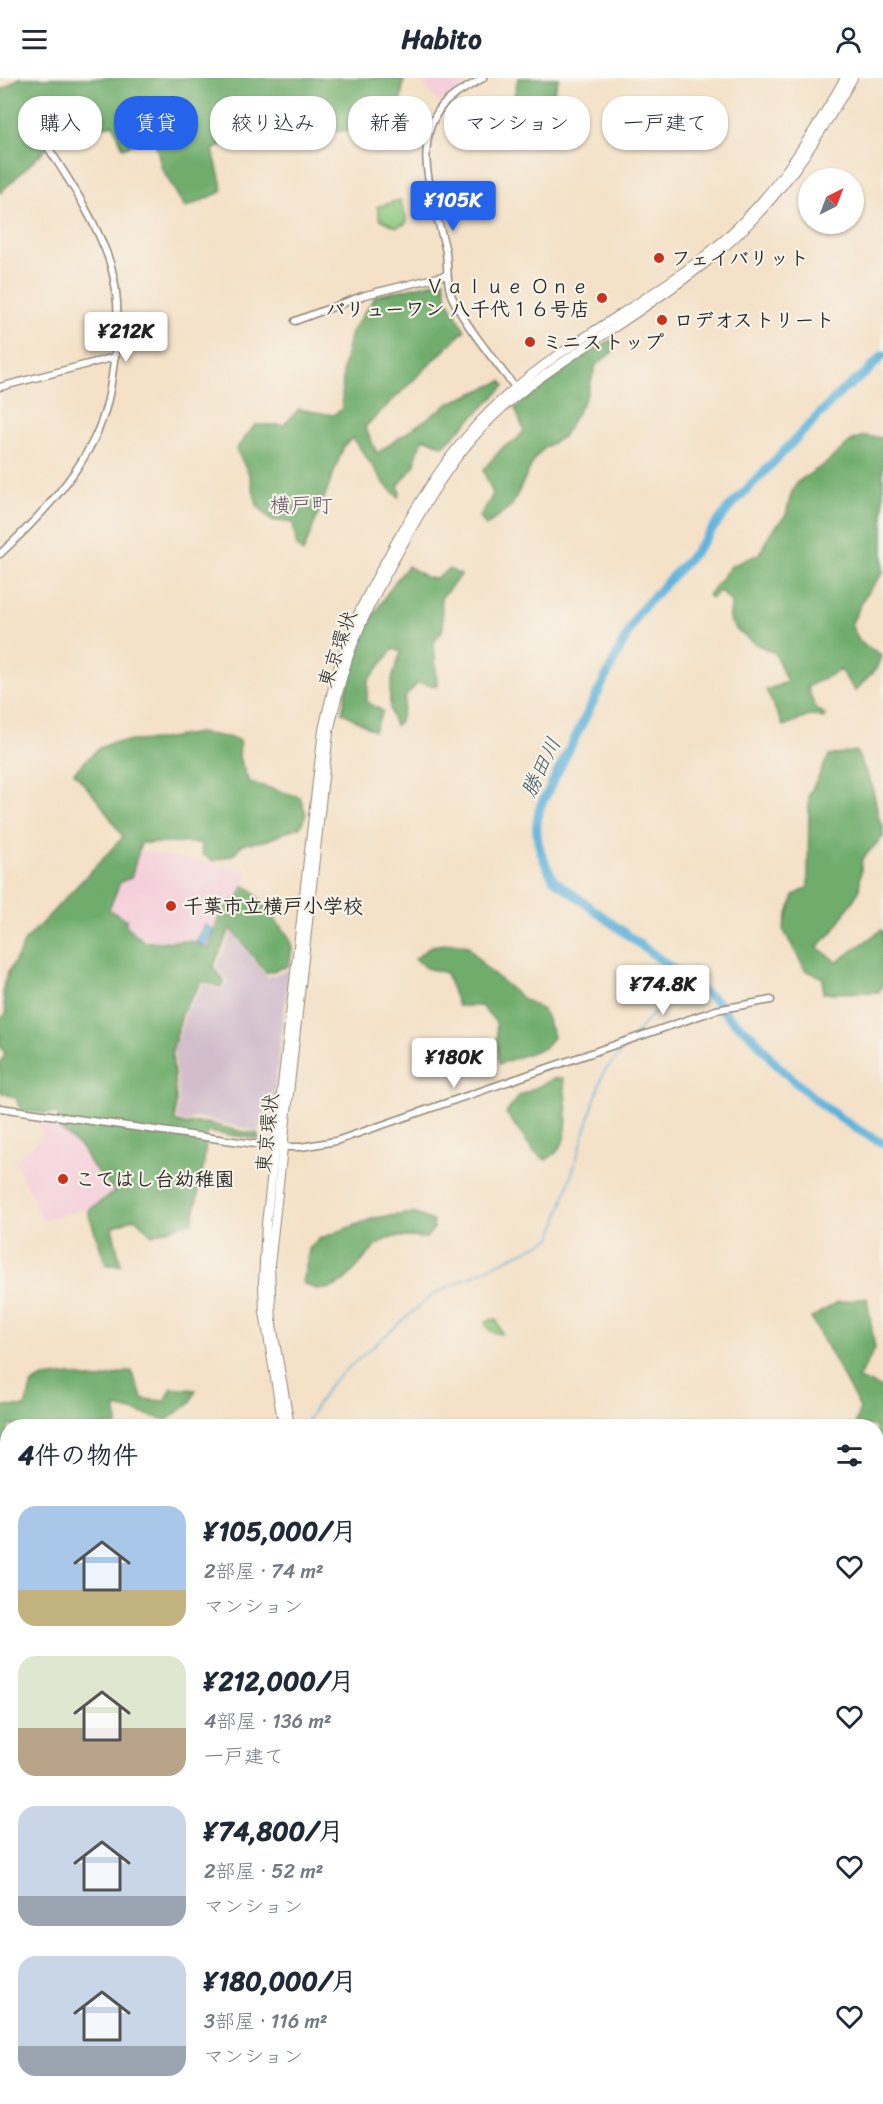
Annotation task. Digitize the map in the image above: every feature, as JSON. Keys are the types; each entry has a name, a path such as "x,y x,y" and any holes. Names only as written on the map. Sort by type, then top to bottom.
{"highway":[{"name":"東京環状","path":"289,1419 275,1344 270,1300 270,1265 279,1147 325,764 341,682 350,652 377,591 434,490 469,442 518,390 680,274 725,238 753,211 794,162 845,78"},
{"name":"東京環状","path":"518,390 680,282 708,262 739,235 795,172 813,147 853,78"},
{"name":"東京環状","path":"279,1147 266,1224 263,1283 264,1312 282,1419"}],"street":[{"path":"483,78 447,101 440,109 429,133 426,166 446,255 451,296 518,390"},
{"path":"0,554 40,516 86,453 101,422 112,381 115,357 119,309 110,265 80,200 50,150"},
{"path":"295,321 365,295 447,275"},
{"path":"0,387 115,357"},
{"path":"0,1108 279,1147 301,1147 336,1141 698,1017 737,1005 771,999"}],"shaded area":[{"path":"424,78 475,78 449,96 444,96 444,100 439,103 429,91"},
{"name":"千葉市立横戸小学校","path":"125,848 247,870 247,884 213,956 98,928"},
{"path":"232,932 267,977 289,970 271,1119 257,1131 196,1117 186,1123 177,1119 179,1098 174,1050 186,1012 204,984 221,990 229,982 217,967"},
{"name":"こてはし台幼稚園","path":"37,1117 56,1119 56,1126 83,1151 81,1155 118,1197 86,1209 42,1220 15,1161 43,1137"}],"green space":[{"path":"19,78 404,78 402,96 348,96 348,130 336,131 336,96 210,96 210,150 213,150 223,191 185,208 162,169 157,150 198,150 198,96 114,96 114,126 113,124 102,127 102,96 18,96 18,150 45,150 0,193 0,91"},
{"path":"518,78 559,78 553,96 514,96"},
{"path":"400,200 407,221 405,224 396,227 380,219 377,207"},
{"path":"444,280 447,299 465,330 365,427 377,453 450,403 502,381 505,386 443,446 424,438 417,451 415,465 398,486 399,497 387,487 353,438 344,446 303,553 297,547 293,523 271,520 257,505 249,474 236,449 255,425 284,425 299,409 333,415 342,409 343,369 351,332 376,296"},
{"path":"611,340 614,351 596,365 586,397 563,437 545,447 535,458 512,505 486,526 480,517 493,494 483,470 504,446 515,441 524,431 515,408 572,364"},
{"path":"863,436 883,438 883,573 866,594 851,625 861,643 882,655 876,669 855,691 840,670 807,687 816,709 825,714 824,718 812,715 783,726 766,690 787,682 775,653 738,631 731,622 732,603 720,591 711,598 708,595 731,566 759,554 770,533 786,515 796,483 825,464 851,441"},
{"path":"408,566 426,577 435,579 449,569 461,575 441,598 443,629 434,642 437,686 418,683 406,696 400,721 395,726 390,708 390,689 401,652 393,649 368,681 367,702 383,711 374,731 342,712 346,692 357,654 374,616 384,598"},
{"path":"199,733 240,741 239,757 249,782 300,797 306,814 301,826 265,841 242,844 233,855 213,861 202,854 201,843 141,843 131,878 120,882 109,910 126,919 126,925 144,942 191,941 209,949 222,907 237,899 244,886 251,889 289,937 292,949 289,966 266,973 231,928 213,967 225,982 220,987 202,981 183,1011 172,1051 176,1100 175,1121 186,1125 212,1124 257,1133 259,1139 207,1132 204,1163 193,1221 152,1235 135,1218 112,1227 121,1265 106,1265 89,1209 115,1192 89,1162 82,1149 59,1128 58,1114 21,1111 16,1098 0,1092 0,1063 5,1054 0,1046 0,1019 6,1014 3,997 4,984 25,941 123,837 100,803 74,772 98,749 113,742 156,740"},
{"path":"856,751 872,785 879,819 883,826 883,837 862,859 859,891 832,933 817,947 837,962 881,930 883,931 883,983 879,992 823,993 823,978 805,970 783,929 794,895 808,888 809,795 829,756"},
{"path":"452,943 468,946 484,966 522,998 543,1010 554,1036 544,1048 499,1064 496,1022 481,1006 458,1006 446,973 426,968 415,959 431,946"},
{"path":"563,1078 567,1114 566,1133 559,1150 546,1160 534,1152 506,1113 519,1096 553,1079"},
{"path":"413,1213 433,1221 434,1228 426,1238 389,1238 369,1253 341,1283 330,1288 317,1289 303,1283 309,1249 319,1239 374,1218"},
{"path":"867,1298 875,1349 858,1379 883,1388 883,1419 857,1419 860,1408 811,1318 838,1302"},
{"path":"496,1319 502,1334 491,1331 485,1322"},
{"path":"131,1371 143,1399 165,1401 172,1388 196,1390 191,1402 168,1419 116,1407 117,1419 0,1419 0,1406 25,1407 32,1384 43,1378 69,1375 97,1380"}],"water":[{"path":"205,925 214,930 205,947 196,942"}],"waterway":[{"name":"勝田川","path":"883,355 866,373 842,391 728,509 694,553 638,613 541,805 537,825 541,853 554,880 720,1004 726,1014 752,1036 776,1064 826,1108 883,1143"},
{"path":"635,1034 685,977"},
{"path":"308,1419 331,1383 432,1295 552,1238 603,1073 629,1043"}],"place":[{"name":"フェイバリット","path":"659,258"},
{"name":"Ｖａｌｕｅ Ｏｎｅ バリューワン 八千代１６号店","path":"602,298"},
{"name":"ロデオストリート","path":"662,320"},
{"name":"ミニストップ","path":"530,342"},
{"name":"千葉市立横戸小学校","path":"171,906"},
{"name":"こてはし台幼稚園","path":"63,1179"}],"district":[{"name":"横戸町","path":"301,505"}]}
